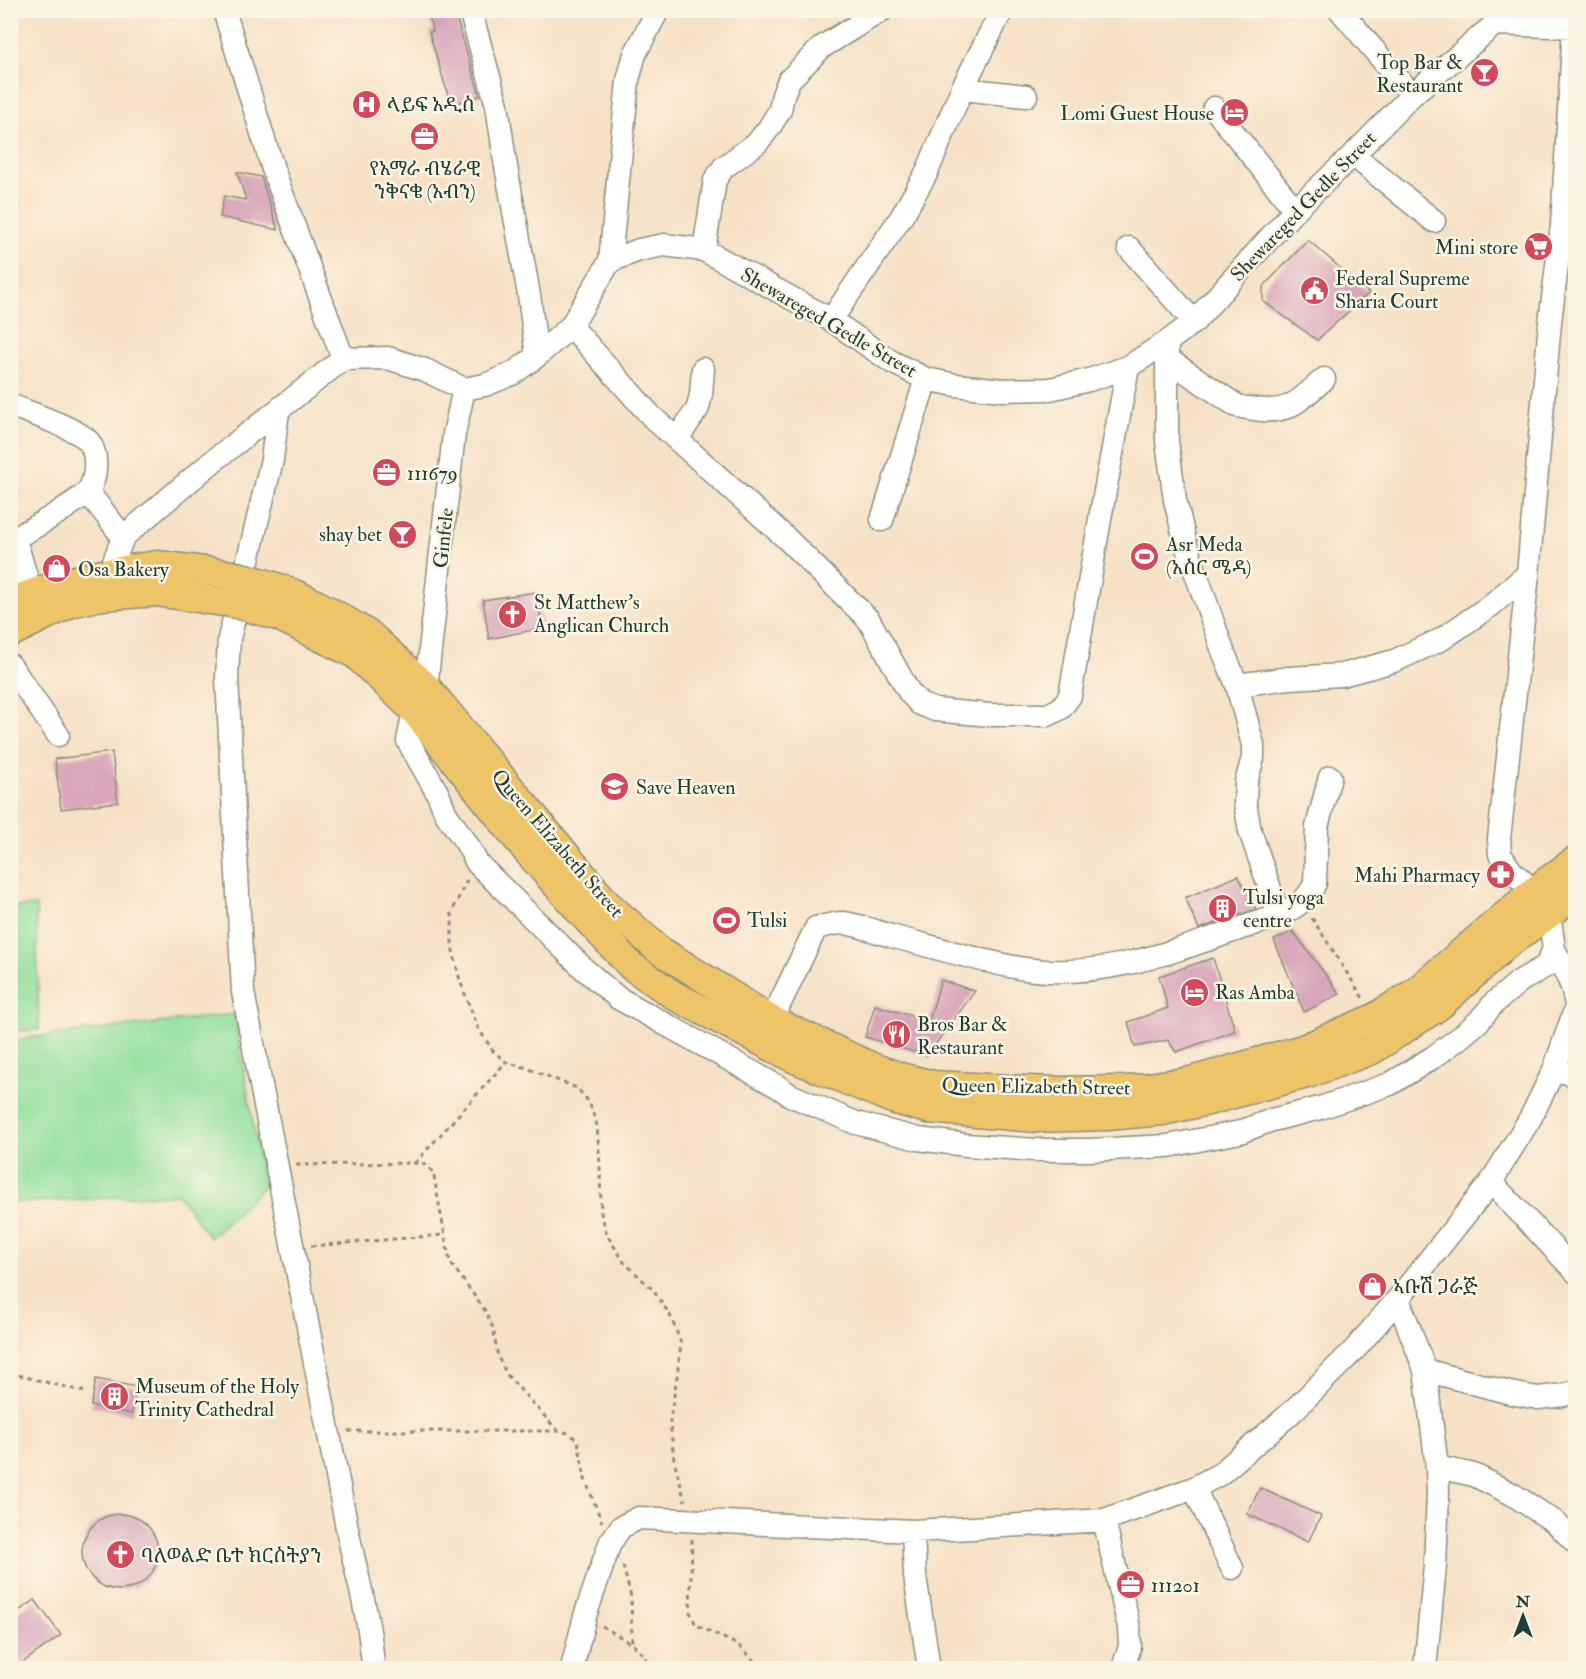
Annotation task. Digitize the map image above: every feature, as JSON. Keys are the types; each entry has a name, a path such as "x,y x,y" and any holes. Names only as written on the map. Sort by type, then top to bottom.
{"main road":[{"name":"Queen Elizabeth Street","path":"21,598 110,572 157,578 224,573 277,587 318,605 420,698 527,851 631,966 675,996 766,1031 901,1077 934,1085 1049,1091 1126,1090 1191,1081 1303,1048 1374,1018 1414,993 1541,902 1575,894"},
{"name":"Queen Elizabeth Street","path":"10,633 71,603 102,596 157,578"},
{"name":"Queen Elizabeth Street","path":"766,1031 793,1058 892,1099 928,1109 1036,1118 1108,1116 1162,1111 1310,1073 1372,1050 1439,1006 1506,945 1575,860"}],"street":[{"path":"224,10 273,169 343,359"},
{"path":"470,10 497,105 537,356"},
{"path":"110,572 123,537 212,462 343,359 388,358 425,370 464,389 485,385 512,374 537,356 571,326 610,261 628,80 634,54 658,10"},
{"path":"705,250 715,180 724,167 758,143 780,110 789,80 822,47 882,10"},
{"path":"831,321 902,216 927,172 962,89 1002,10"},
{"path":"1340,10 1412,94"},
{"name":"Shewareged Gedle Street","path":"610,261 639,250 664,245 705,250 831,321 892,362 926,379 1002,390 1050,389 1089,380 1128,367 1167,350 1295,210 1412,94 1501,17 1575,27"},
{"path":"572,1668 585,1616 610,1542 621,1527 639,1518 913,1531 1104,1520 1194,1488 1220,1474 1292,1412 1356,1348 1491,1182 1530,1118 1568,1072 1575,1005 1569,980 1554,949 1541,902 1511,870 1500,854 1499,839 1528,574 1550,322 1569,231 1575,27"},
{"path":"962,89 1026,96"},
{"path":"1214,108 1295,210"},
{"path":"1353,155 1434,221"},
{"path":"1129,248 1194,322"},
{"path":"571,326 652,417 786,538 869,620 909,693 920,704 935,710 990,716 1048,715 1061,708 1070,696 1128,367"},
{"path":"1167,350 1237,406 1248,408 1285,409 1296,403 1324,378"},
{"path":"1167,350 1167,441 1175,500 1186,545 1237,685 1253,745 1253,758 1246,782 1245,803 1250,831 1279,915"},
{"path":"677,439 698,408 703,369"},
{"path":"882,520 926,379"},
{"name":"Ginfele","path":"464,389 454,434 420,698 408,741 438,794 446,814 477,863 584,969 618,998 790,1095 856,1123 918,1139 1035,1150 1168,1146 1240,1131 1320,1108 1390,1084 1458,1039 1520,981 1546,966 1554,949"},
{"path":"10,405 72,430 89,442 96,459 93,481 88,492 35,528 13,539 21,598"},
{"path":"278,411 272,460 229,639 227,678 243,992 365,1614 373,1668"},
{"path":"88,492 123,537"},
{"path":"1237,685 1289,678 1342,675 1394,661 1442,639 1490,606 1528,574"},
{"path":"10,665 58,735"},
{"path":"766,1031 816,928 842,923 980,959 1020,968 1051,971 1090,969 1148,959 1279,915 1302,902 1312,891 1315,883 1317,827 1330,777"},
{"path":"1491,1182 1575,1272"},
{"path":"1398,1299 1425,1370 1437,1467 1436,1566 1425,1668"},
{"path":"1425,1370 1510,1393 1538,1398 1564,1395 1575,1391"},
{"path":"1437,1467 1474,1476 1512,1494 1555,1522 1575,1543"},
{"path":"1194,1488 1232,1568"},
{"path":"1104,1520 1130,1627 1130,1646 1123,1668"},
{"path":"913,1531 915,1576 929,1668"}],"path":[{"path":"477,863 452,912 452,946 459,981 478,1028 493,1051 506,1062 577,1088 589,1102 597,1125 601,1213 607,1235 624,1262 653,1290 670,1315 681,1343 670,1420 674,1460 683,1495 693,1521 690,1612 696,1625 738,1645 751,1657 758,1668"},
{"path":"1302,902 1374,1018"},
{"path":"415,1163 506,1062"},
{"path":"276,1166 415,1163 424,1164 433,1172 450,1262 486,1312 493,1328 498,1357 507,1375 558,1431"},
{"path":"292,1247 444,1235"},
{"path":"10,1373 85,1392"},
{"path":"328,1431 558,1431 569,1433 578,1441 585,1479 610,1542 624,1569 631,1597 632,1644"},
{"path":"585,1616 632,1644 644,1656 649,1668"}],"green space":[{"path":"36,906 39,1030 11,1031 11,907"},
{"path":"234,1014 264,1186 210,1238 178,1194 11,1203 11,1040"}],"building":[{"path":"427,10 454,10 480,96 451,105 429,32 433,31"},
{"path":"237,172 261,177 278,230 220,217 224,196 246,200"},
{"name":"Federal Supreme Sharia Court","path":"1308,240 1369,293 1317,340 1263,301 1263,287"},
{"name":"St Matthew’s Anglican Church","path":"536,592 543,628 489,639 483,600"},
{"path":"112,752 118,802 61,809 55,759"},
{"name":"Tulsi yoga centre","path":"1238,876 1256,909 1199,929 1185,898"},
{"path":"1293,931 1340,994 1304,1012 1274,940"},
{"name":"Ras Amba","path":"1213,958 1235,1031 1176,1052 1168,1040 1135,1047 1128,1022 1168,1008 1159,976"},
{"path":"941,980 975,991 927,1056 865,1037 875,1005 929,1021"},
{"name":"Museum of the Holy Trinity Cathedral","path":"96,1379 137,1387 132,1414 91,1406"},
{"path":"1260,1488 1321,1516 1308,1542 1247,1514"},
{"name":"ባለወልድ ቤተ ክርስትያን","path":"120,1514 135,1517 147,1525 155,1537 158,1552 155,1567 147,1579 135,1587 120,1590 105,1587 93,1579 85,1567 82,1552 85,1537 93,1525 105,1517"},
{"path":"35,1600 61,1635 15,1668 10,1668 10,1617"}],"place":[{"name":"Top Bar & Restaurant","path":"1484,73"},
{"name":"ላይፍ አዲስ","path":"366,104"},
{"name":"Lomi Guest House","path":"1235,113"},
{"name":"የአማራ ብሄራዊ ንቅናቄ (አብን)","path":"425,137"},
{"name":"Mini store","path":"1539,247"},
{"name":"Federal Supreme Sharia Court","path":"1314,290"},
{"name":"111679","path":"386,473"},
{"name":"shay bet","path":"403,534"},
{"name":"Asr Meda (አስር ሜዳ)","path":"1145,556"},
{"name":"Osa Bakery","path":"57,569"},
{"name":"St Matthew’s Anglican Church","path":"513,614"},
{"name":"Save Heaven","path":"615,787"},
{"name":"Mahi Pharmacy","path":"1501,875"},
{"name":"Tulsi yoga centre","path":"1222,908"},
{"name":"Tulsi","path":"726,920"},
{"name":"Ras Amba","path":"1194,992"},
{"name":"Bros Bar & Restaurant","path":"896,1035"},
{"name":"ኣቡሽ ጋራጅ","path":"1372,1286"},
{"name":"Museum of the Holy Trinity Cathedral","path":"114,1397"},
{"name":"ባለወልድ ቤተ ክርስትያን","path":"120,1555"},
{"name":"111201","path":"1130,1585"}]}
